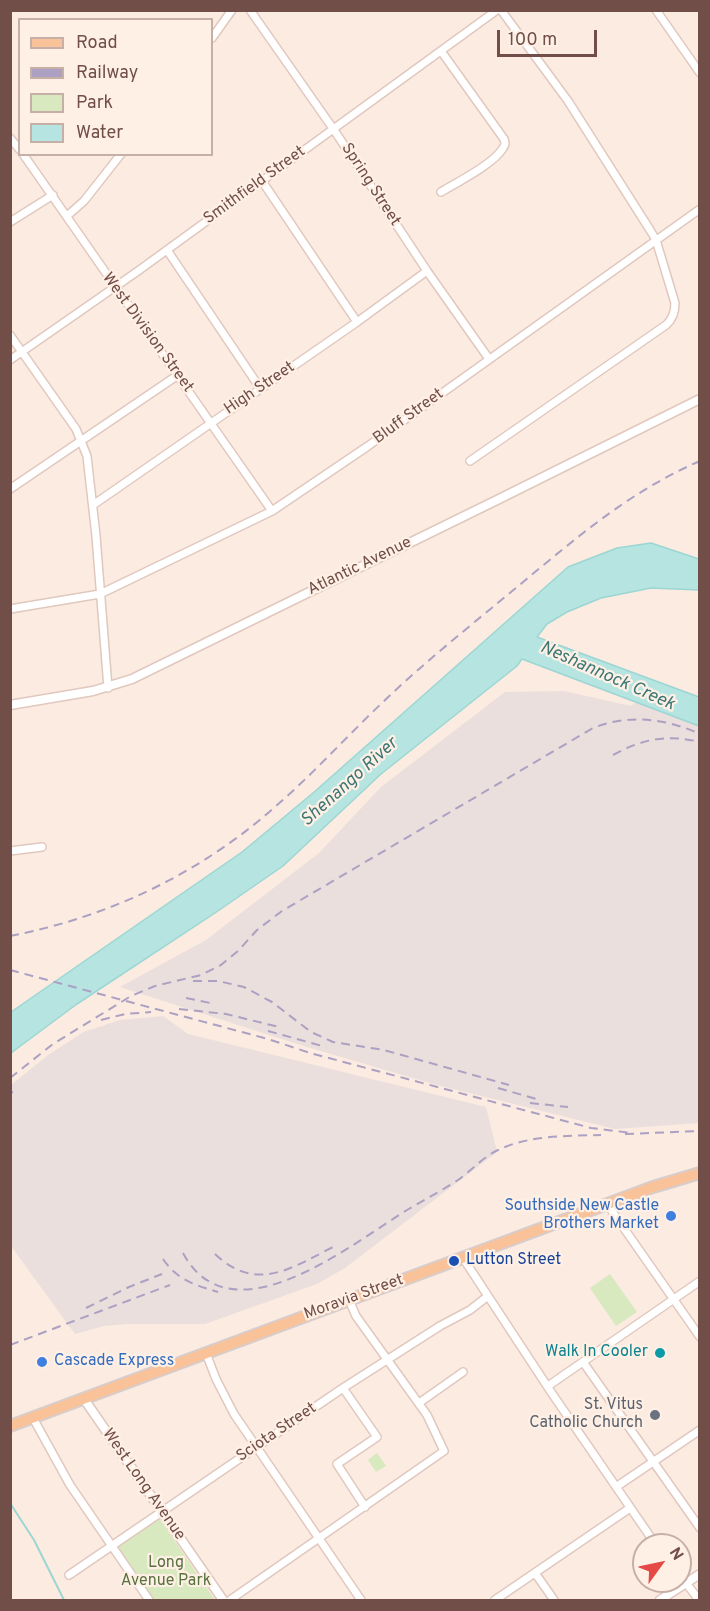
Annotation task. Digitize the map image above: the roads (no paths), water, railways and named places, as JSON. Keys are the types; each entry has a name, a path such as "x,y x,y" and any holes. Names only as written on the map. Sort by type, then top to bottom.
{"main road":[{"name":"Moravia Street","path":"10,1426 653,1186 699,1173"}],"street":[{"path":"213,37 232,10"},
{"name":"Spring Street","path":"250,10 334,129 427,272 489,359"},
{"path":"470,461 661,328 673,316 675,303 656,240 568,101 499,10"},
{"name":"Smithfield Street","path":"10,360 499,10"},
{"path":"656,10 699,73"},
{"path":"441,51 505,143 503,149 483,166 441,192"},
{"name":"West Division Street","path":"24,156 272,512"},
{"path":"67,216 84,201 119,156"},
{"path":"262,181 357,322"},
{"path":"10,222 52,195"},
{"name":"Bluff Street","path":"10,609 100,594 272,512 377,440 699,209"},
{"path":"167,249 260,388"},
{"name":"High Street","path":"93,505 427,272"},
{"path":"10,334 82,440 87,456 108,688"},
{"path":"10,489 178,375"},
{"name":"Atlantic Avenue","path":"10,705 108,688 132,679 699,399"},
{"path":"10,851 42,847"},
{"path":"607,1204 699,1337"},
{"path":"463,1258 648,1533"},
{"path":"548,1386 699,1281"},
{"name":"Sciota Street","path":"69,1575 343,1388 440,1326 470,1310 488,1296"},
{"path":"230,1600 444,1451 433,1425 356,1316 349,1300"},
{"path":"206,1353 227,1401 361,1600"},
{"path":"583,1362 699,1528"},
{"path":"419,1403 463,1372"},
{"path":"343,1388 376,1437 337,1464 365,1507"},
{"name":"West Long Avenue","path":"84,1399 224,1600"},
{"path":"33,1418 64,1477 149,1600"},
{"path":"616,1487 699,1430"},
{"path":"495,1600 630,1508"},
{"path":"535,1573 554,1600"}],"water":[{"path":"651,543 699,559 699,590 651,588 601,598 567,612 547,624 537,637 699,697 699,726 522,659 517,666 381,774 283,866 77,1004 11,1053 11,1012 242,852 313,793 568,567 617,548"}],"waterway":[{"path":"10,1503 34,1540 64,1600"}],"railway":[{"path":"10,936 47,928 118,904 185,872 217,852 276,806 401,685 554,556 613,510 655,484 700,461"},
{"path":"10,1078 53,1044 131,996 155,986 201,975 221,965 238,951 257,930 282,911 593,728 620,721 646,720 673,724 700,734"},
{"path":"613,755 634,745 655,739 677,738 700,742"},
{"path":"10,970 591,1128 632,1133"},
{"path":"193,981 218,981 244,987 272,1002 311,1032 333,1042 384,1050 509,1085"},
{"path":"186,998 215,1004"},
{"path":"179,1009 226,1014 279,1027"},
{"path":"101,1020 125,1014 151,1012"},
{"path":"268,1031 326,1047"},
{"path":"498,1088 540,1100"},
{"path":"530,1103 568,1107"},
{"path":"625,1134 700,1131"},
{"path":"183,1253 204,1278 231,1289 261,1288 293,1278 325,1262 458,1180 498,1150 535,1139 601,1135"},
{"path":"215,1254 230,1266 246,1273 260,1275 290,1268 335,1246"},
{"path":"163,1259 180,1277 218,1292"},
{"path":"86,1308 162,1274"},
{"path":"10,1345 170,1285"}],"place":[{"name":"Southside New Castle Brothers Market","path":"671,1216"},
{"name":"Lutton Street","path":"454,1261"},
{"name":"Walk In Cooler","path":"660,1353"},
{"name":"Cascade Express","path":"42,1362"},
{"name":"St. Vitus Catholic Church","path":"655,1415"}],"water label":[{"name":"Neshannock Creek","path":"607,677"},
{"name":"Shenango River","path":"350,783"}],"park label":[{"name":"Long Avenue Park","path":"166,1573"}]}
